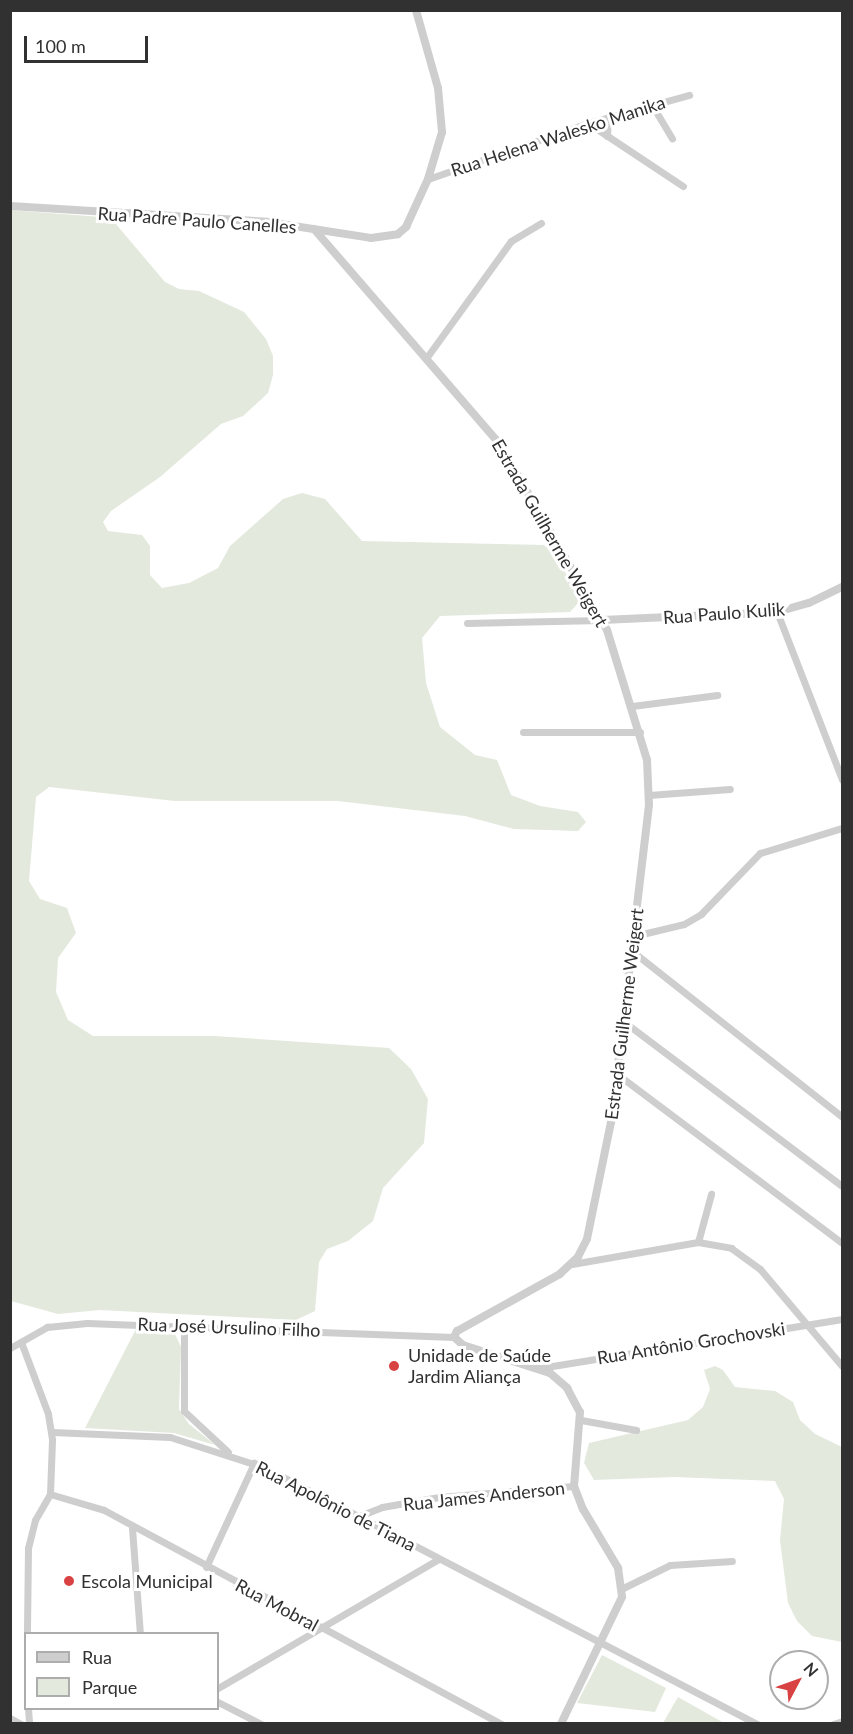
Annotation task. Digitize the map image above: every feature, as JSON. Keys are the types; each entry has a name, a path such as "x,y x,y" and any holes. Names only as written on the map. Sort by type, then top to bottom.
{"street":[{"name":"Rua Padre Paulo Canelles","path":"10,206 268,222 371,238 398,234 406,227 428,178 439,144 442,117 416,10"},
{"name":"Rua Helena Walesko Manika","path":"428,178 588,123 689,95"},
{"path":"652,105 672,138"},
{"path":"607,136 608,117"},
{"path":"588,123 683,186"},
{"path":"427,357 511,241 541,223"},
{"name":"Estrada Guilherme Weigert","path":"314,229 493,433 602,620 640,732 649,795 617,1074 590,1226 583,1248 572,1264 548,1282 457,1331 454,1337"},
{"name":"Rua Paulo Kulik","path":"602,620 777,612 809,603 843,587"},
{"path":"777,612 843,780"},
{"path":"467,623 602,620"},
{"path":"632,706 717,695"},
{"path":"524,732 640,732"},
{"path":"649,795 730,789"},
{"path":"634,936 684,924 701,915 760,853 843,828"},
{"path":"632,951 843,1117"},
{"path":"623,1021 843,1186"},
{"path":"617,1074 843,1243"},
{"path":"698,1242 711,1194"},
{"path":"572,1264 698,1242 731,1248 750,1259 843,1366"},
{"name":"Rua Antônio Grochovski","path":"540,1368 843,1319"},
{"name":"Rua José Ursulino Filho","path":"10,1348 47,1327 66,1323 184,1324 454,1337"},
{"path":"184,1324 184,1411 231,1454"},
{"path":"454,1337 464,1345 540,1368 567,1388 578,1405 581,1420 574,1486 583,1509 612,1554 623,1588 620,1605 561,1724"},
{"path":"21,1342 52,1432 50,1494 35,1520 27,1548 27,1632"},
{"path":"581,1420 636,1430"},
{"name":"Rua Apolônio de Tiana","path":"52,1432 170,1437 231,1454 359,1516 601,1645 757,1724"},
{"path":"206,1567 254,1464"},
{"name":"Rua James Anderson","path":"359,1516 382,1507 439,1497 574,1486"},
{"name":"Rua Mobral","path":"50,1494 104,1510 132,1528 501,1724"},
{"path":"132,1528 140,1632"},
{"path":"219,1687 439,1559"},
{"path":"623,1588 670,1565 732,1561"},
{"path":"219,1703 261,1724"},
{"path":"10,1718 21,1724"},
{"path":"833,1724 843,1721"}],"green space":[{"path":"10,210 101,217 115,223 165,282 179,289 199,291 244,312 266,339 273,356 273,375 268,393 243,416 221,424 160,477 111,511 103,522 108,531 142,535 150,546 150,575 162,588 189,583 218,568 230,546 283,499 302,493 325,499 362,541 544,545 560,561 579,602 570,612 440,616 422,638 426,683 440,727 475,755 497,760 511,795 540,806 578,812 586,822 578,831 514,829 465,816 338,801 175,801 49,787 36,797 29,881 40,899 67,908 76,933 58,958 56,992 68,1020 93,1036 215,1036 389,1048 411,1069 428,1099 424,1143 383,1188 373,1221 348,1241 327,1249 319,1262 315,1311 296,1320 100,1310 58,1314 11,1301"},
{"path":"136,1329 173,1330 181,1347 179,1409 189,1424 215,1445 174,1433 85,1428"},
{"path":"715,1366 723,1370 735,1387 775,1391 793,1402 800,1420 815,1434 842,1447 842,1642 812,1636 797,1621 788,1603 780,1540 784,1499 775,1481 674,1477 594,1480 584,1463 589,1443 688,1420 703,1407 710,1389 704,1370"},
{"path":"602,1655 666,1688 655,1712 577,1703"},
{"path":"678,1697 724,1723 663,1723"}],"place":[{"name":"Unidade de Saúde Jardim Aliança","path":"394,1366"},
{"name":"Escola Municipal","path":"69,1581"}]}
